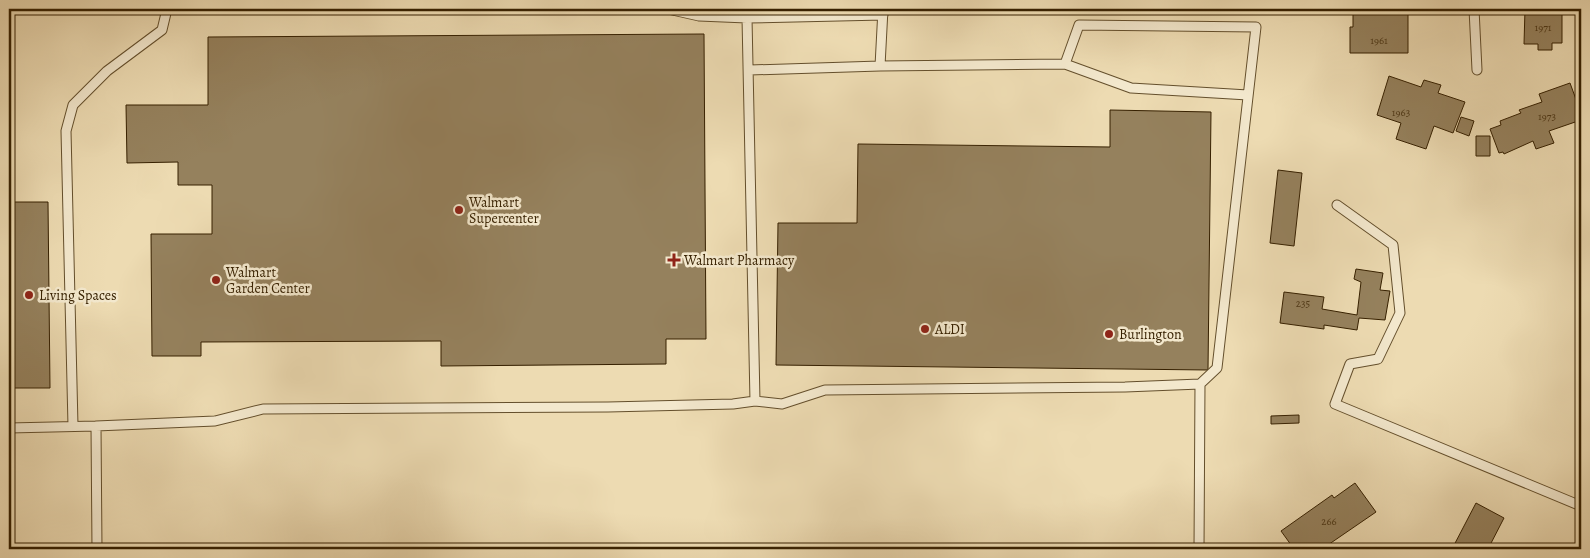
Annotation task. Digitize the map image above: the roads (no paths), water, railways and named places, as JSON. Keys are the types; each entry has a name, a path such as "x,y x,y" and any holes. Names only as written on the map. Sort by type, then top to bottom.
{"lane":[{"path":"73,426 66,131 73,105 107,72 162,30 167,9"},
{"path":"668,9 748,18 883,12 880,66"},
{"path":"1474,9 1476,70"},
{"path":"748,18 755,401"},
{"path":"9,428 215,421 264,409 608,407 755,401 782,404 825,390 1125,387 1200,384 1217,368 1256,27 1078,25 1065,64"},
{"path":"750,70 880,66 1065,64 1131,88 1248,95"},
{"path":"1337,205 1393,245 1400,313 1378,359 1350,364 1335,404 1581,506"},
{"path":"1199,549 1200,384"},
{"path":"96,426 97,549"}],"place":[{"name":"Walmart Supercenter","path":"459,210"},
{"name":"Walmart Pharmacy","path":"674,260"},
{"name":"Walmart Garden Center","path":"216,280"},
{"name":"Living Spaces","path":"29,295"},
{"name":"ALDI","path":"925,329"},
{"name":"Burlington","path":"1109,334"}]}
